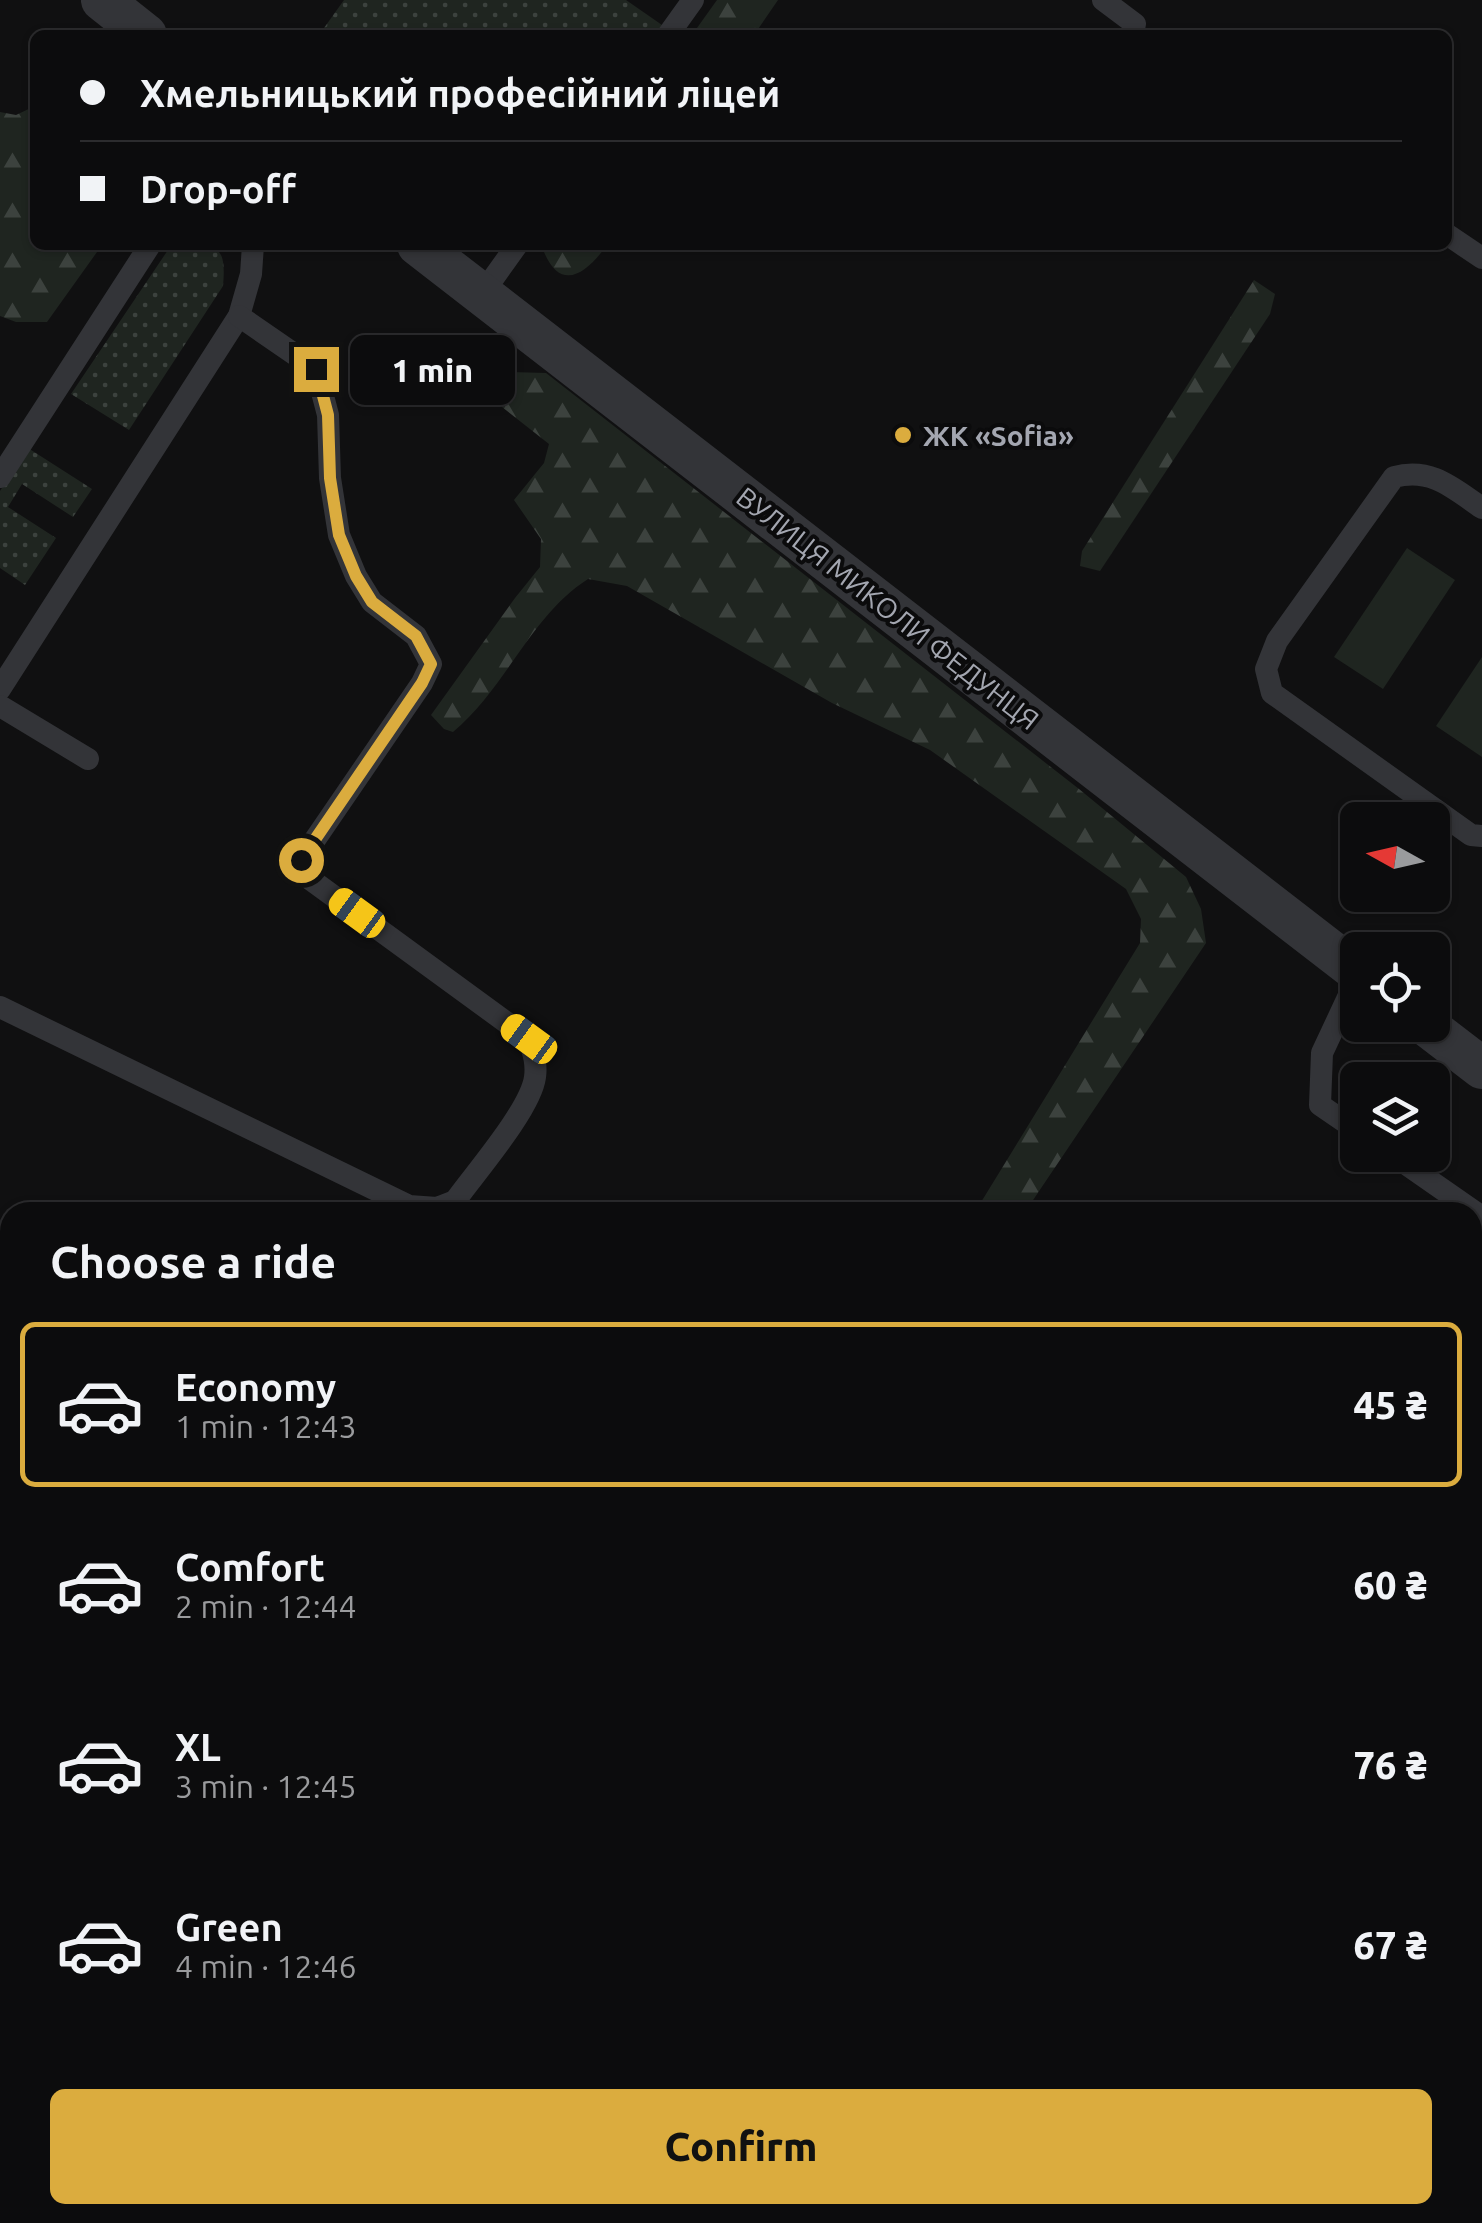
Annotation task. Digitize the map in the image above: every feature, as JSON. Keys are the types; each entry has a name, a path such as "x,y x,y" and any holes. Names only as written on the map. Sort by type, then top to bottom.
{"street":[{"path":"102,0 140,30"},
{"name":"ВУЛИЦЯ МИКОЛИ ФЕДУНЦЯ","path":"425,250 1340,960"},
{"path":"1448,1042 1482,1068"}],"lane":[{"path":"672,30 693,0"},
{"path":"1104,0 1135,24"},
{"path":"1452,238 1482,258"},
{"path":"0,477 147,250"},
{"path":"0,689 239,316 251,274 253,250"},
{"path":"482,294 513,250"},
{"path":"239,316 316,369 328,415 330,478 339,535 372,602 416,636 431,664 422,683 301,860 299,871 529,1039 536,1062 528,1101 452,1202"},
{"path":"1478,839 1272,693 1266,669 1277,641 1394,477 1414,472 1438,478 1482,508"},
{"path":"0,706 88,759"},
{"path":"0,1007 401,1202"},
{"path":"1340,1013 1322,1052 1320,1105 1340,1119"},
{"path":"1417,1172 1461,1202"}],"green space":[{"path":"344,0 626,0 662,25 658,30 323,30"},
{"path":"717,0 778,0 757,30 696,30"},
{"path":"30,108 30,250 98,250 47,322 16,322 0,316 0,112 16,115"},
{"path":"168,250 217,250 223,261 223,286 129,430 71,394"},
{"path":"603,250 584,270 567,275 551,265 544,252"},
{"path":"1254,280 1275,294 1270,314 1100,571 1080,566 1082,551"},
{"path":"509,372 546,373 1186,877 1201,909 1206,943 1032,1202 981,1202 1140,943 1141,919 1126,889 930,750 832,703 627,586 588,579 568,594 472,714 453,732 444,729 431,715 540,567 541,539 514,500 544,463 549,444 502,407 499,390"},
{"path":"28,448 92,489 73,517 22,484 8,507 56,538 25,585 0,568 0,491"},
{"path":"1407,548 1455,580 1383,689 1334,657"},
{"path":"1482,657 1482,757 1436,726"}],"place":[{"name":"ЖК «Sofia»","path":"903,435"}],"route":[{"path":"301,860 422,683 431,664 416,636 372,602 339,535 330,478 328,415 316,369"}]}
